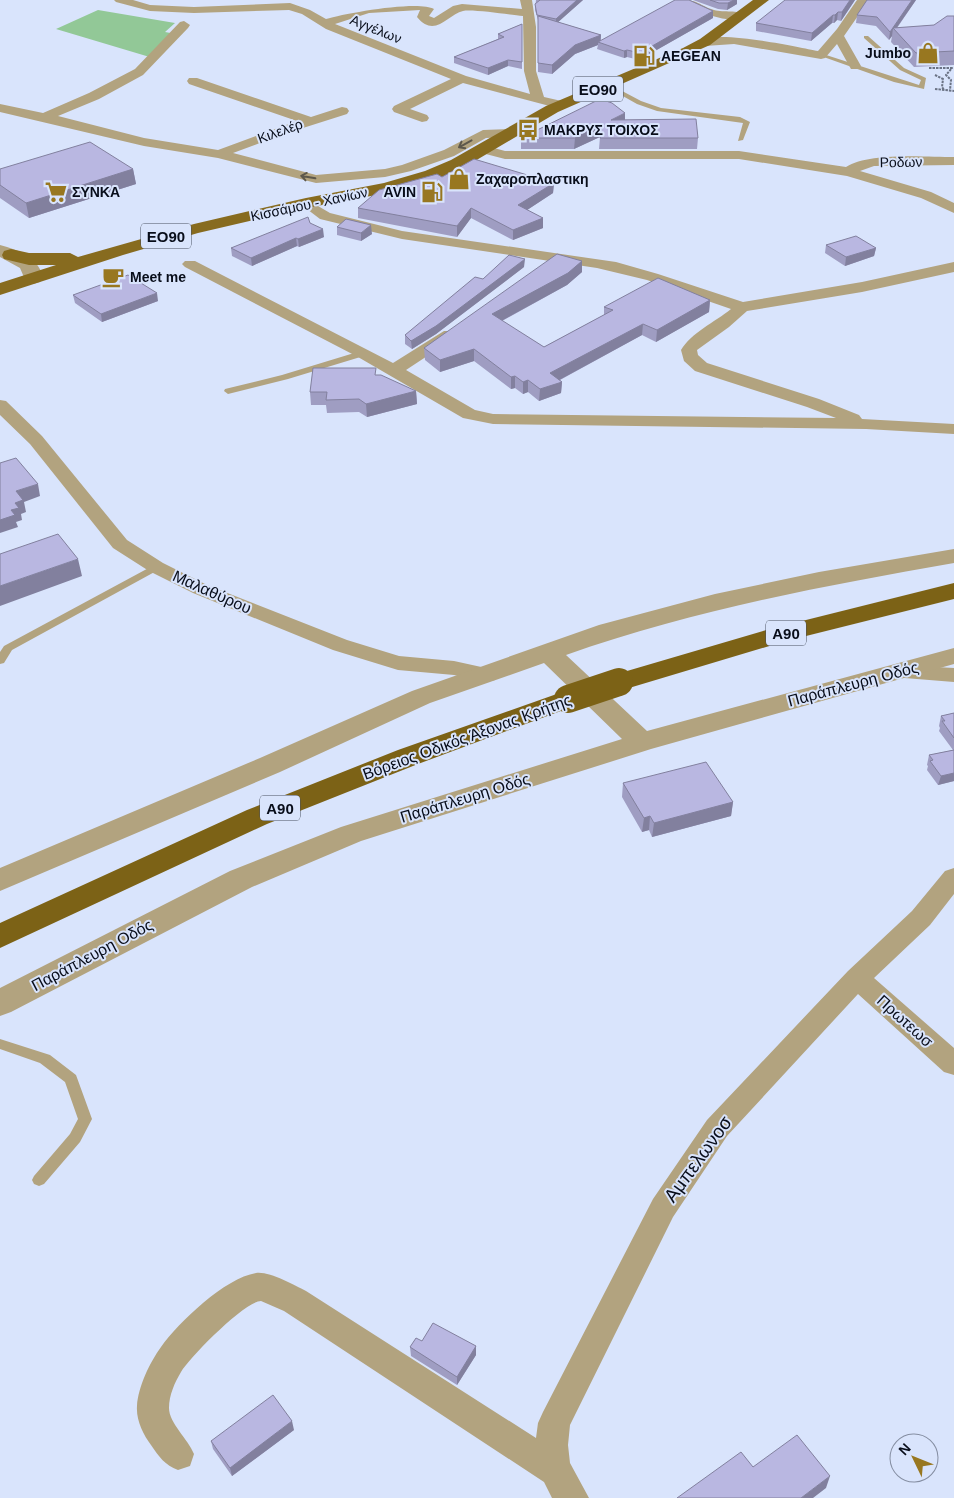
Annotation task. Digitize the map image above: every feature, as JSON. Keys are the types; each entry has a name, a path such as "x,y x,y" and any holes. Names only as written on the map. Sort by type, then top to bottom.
{"highway":[{"name":"Βόρειος Οδικός Άξονας Κρήτης","path":"0,936 257,817 408,756 619,682 779,635 954,591"}],"main road":[{"name":"Κισσάμου - Χανίων","path":"0,289 101,256 194,229 306,203 387,188 431,176 457,164 561,105 674,58 705,42 762,0"},
{"path":"4,256 46,259 101,256"}],"street":[{"name":"Αγγέλων","path":"120,0 150,8 194,10 294,3 324,23 411,60 462,79 561,105"},
{"path":"686,0 712,13 739,16"},
{"path":"705,42 734,40 821,54 838,35 863,0"},
{"path":"324,23 368,10 419,6 428,9 423,17 424,19 435,22 442,21 457,9 462,8 526,6 530,27 530,71 538,100"},
{"path":"46,117 120,83 139,72 184,26"},
{"path":"718,32 734,40"},
{"path":"838,35 856,66"},
{"path":"422,118 399,109 462,79"},
{"path":"193,81 311,120"},
{"path":"0,108 46,117 144,142 219,154 316,179 406,168 436,159 483,134 511,133"},
{"name":"Κιλελέρ","path":"219,154 311,120 342,111"},
{"path":"483,149 506,155 739,156 850,171 926,195 954,208"},
{"name":"Ροδων","path":"850,171 859,165 874,162 954,161"},
{"path":"306,203 326,216 402,235 597,262 624,268 678,284 742,307 862,288 954,267"},
{"path":"4,256 27,280"},
{"path":"538,268 551,257"},
{"path":"190,264 364,353 469,414 493,419 866,424 954,429"},
{"path":"742,307 723,324 692,344 690,357 701,367 813,403 866,424"},
{"path":"394,370 465,323"},
{"name":"Μαλαθύρου","path":"0,405 36,440 120,544 156,567 200,589 340,645 398,664 454,668 487,675"},
{"path":"0,880 270,765 422,697 608,631 715,602 818,580 954,556"},
{"path":"549,653 642,742"},
{"name":"Παράπλευρη Οδός","path":"0,1004 131,934 241,879 351,834 642,742 954,656"},
{"path":"900,672 954,675"},
{"name":"Αμπελωνοσ","path":"572,1498 555,1470 550,1446 554,1423 663,1208 717,1128 857,978 921,918 954,877"},
{"name":"Πρωτεωσ","path":"857,978 954,1064"},
{"path":"178,1454 155,1423 153,1408 156,1393 172,1358 195,1332 227,1304 248,1289 259,1287 295,1301 555,1470"}],"lane":[{"path":"821,54 856,66 893,82 922,88 924,79 902,69 866,37"},
{"path":"607,85 658,110 740,119 747,122 740,140"},
{"path":"228,391 285,377 364,353"},
{"path":"0,661 8,648 156,567"},
{"path":"0,1044 45,1059 72,1079 85,1119 75,1138 40,1180"}],"path":[{"path":"929,68 952,68 946,75 951,80 950,90"},
{"path":"943,79 942,87 944,90"},
{"path":"922,88 954,91"}],"green space":[{"path":"98,10 175,23 165,32 176,34 153,58 56,29"}],"building":[{"path":"540,0 577,0 556,19 537,15 535,4"},
{"path":"675,0 689,0 713,11 640,53 624,51 598,42"},
{"path":"710,0 734,0 728,3 719,3"},
{"path":"785,0 850,0 842,12 833,15 812,33 756,23"},
{"path":"867,0 912,0 890,32 877,17 857,15"},
{"path":"538,16 601,35 575,45 552,65 538,63"},
{"path":"947,16 954,16 954,51 916,53 893,28 934,25"},
{"path":"522,24 522,62 508,60 488,68 454,57 504,37 498,34"},
{"path":"600,99 612,103 625,113 611,120 696,119 698,138 600,138 602,124 575,138 521,138"},
{"path":"90,142 133,169 26,203 0,185 0,169"},
{"path":"474,159 554,183 518,205 543,218 513,230 471,208 457,226 358,208 379,190 437,174 442,177"},
{"path":"308,217 310,223 323,229 298,239 296,238 251,258 231,248"},
{"path":"346,219 371,225 361,233 337,227"},
{"path":"856,236 876,248 846,257 826,245"},
{"path":"557,254 582,261 568,273 492,314 544,347 613,310 604,307 658,278 710,300 657,330 643,324 550,373 562,382 540,389 528,380 523,382 515,376 511,377 474,349 440,360 424,348"},
{"path":"509,255 525,259 436,326 411,341 405,335 475,277 483,279"},
{"path":"128,275 157,293 101,314 73,295"},
{"path":"313,368 376,368 375,375 381,375 416,391 366,404 359,399 326,400 327,392 310,392"},
{"path":"16,458 38,484 16,491 23,500 15,503 19,508 11,510 15,515 0,520 0,463"},
{"path":"58,534 78,559 0,586 0,554"},
{"path":"954,713 954,738 942,721 945,721 941,716"},
{"path":"954,750 954,773 941,776 930,761 933,760 929,755"},
{"path":"706,762 733,802 654,823 650,816 644,818 623,783"},
{"path":"433,1323 476,1346 457,1377 410,1347 416,1338 422,1341"},
{"path":"273,1395 292,1421 230,1468 211,1441"},
{"path":"797,1435 830,1476 801,1498 677,1498 741,1452 753,1467"}],"place":[{"name":"Jumbo","path":"928,53"},
{"name":"AEGEAN","path":"644,56"},
{"name":"ΜΑΚΡΥΣ ΤΟΙΧΟΣ","path":"528,130"},
{"name":"Ζαχαροπλαστικη","path":"459,179"},
{"name":"ΣΥΝΚΑ","path":"56,192"},
{"name":"AVIN","path":"432,192"},
{"name":"Meet me","path":"113,277"}]}
